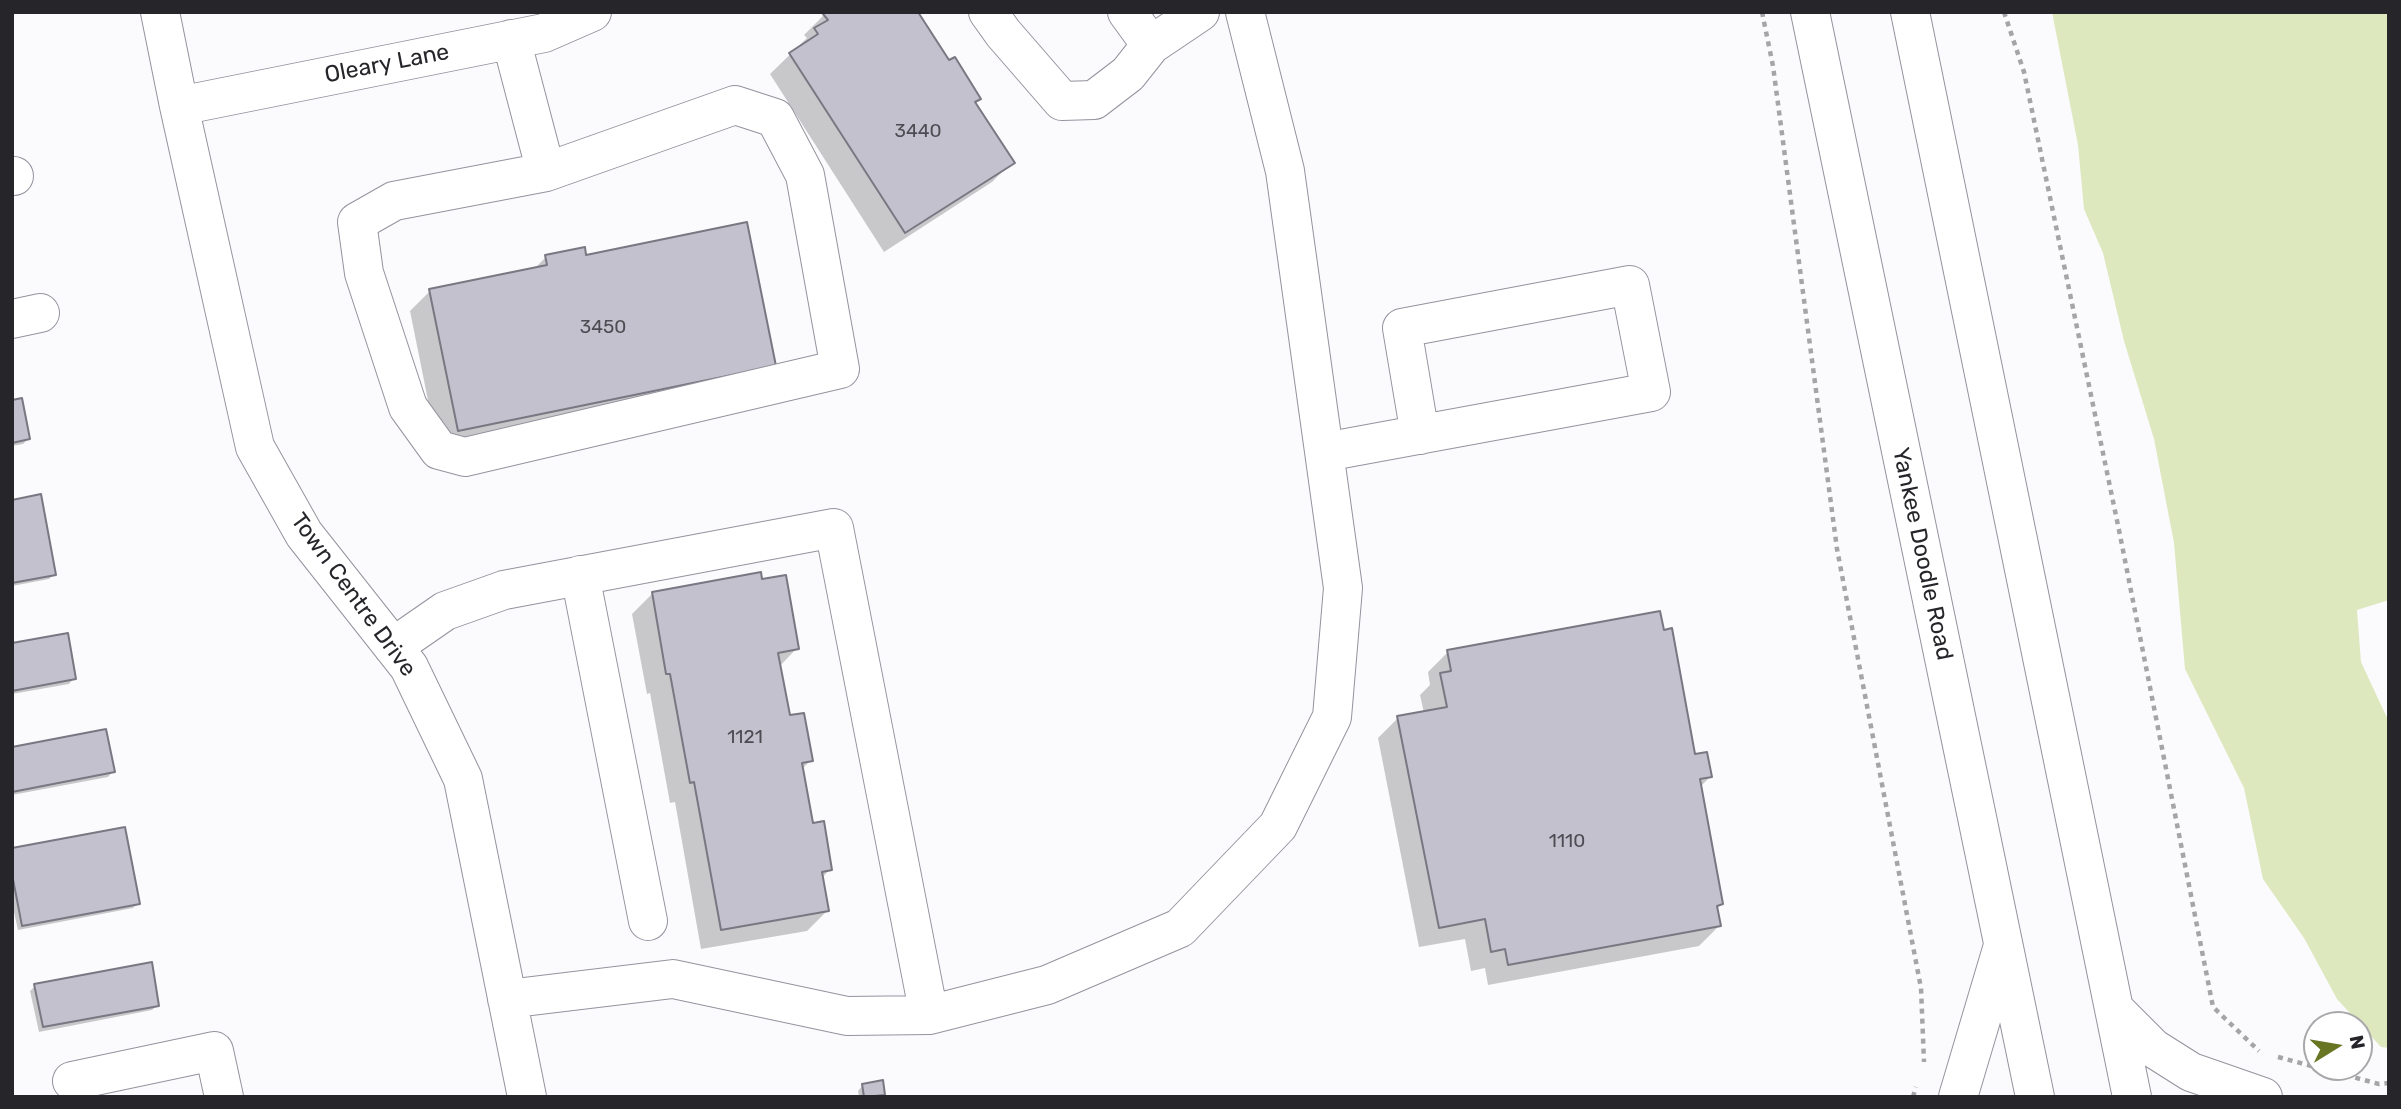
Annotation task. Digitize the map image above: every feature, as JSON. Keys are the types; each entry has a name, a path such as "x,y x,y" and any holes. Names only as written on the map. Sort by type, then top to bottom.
{"street":[{"name":"Town Centre Drive","path":"160,12 178,106 255,447 304,534 409,667 463,779 527,1097"},
{"name":"Oleary Lane","path":"178,106 544,33 592,12"},
{"path":"988,12 1062,101 1094,100 1128,74 1151,46 1200,12"},
{"path":"1127,12 1151,46"},
{"path":"507,999 673,979 847,1016 929,1015 1047,985 1180,928 1278,827 1332,717 1343,588 1285,171 1245,12"},
{"name":"Yankee Doodle Road","path":"1810,12 2035,1097"},
{"path":"1910,12 2132,1097"},
{"path":"511,39 546,172"},
{"path":"735,105 775,118 806,175 840,369 465,457 439,450 408,407 364,273 357,222 394,201 546,172 735,105"},
{"path":"1325,452 1420,435 1651,392 1630,285 1402,328 1420,435"},
{"path":"393,646 445,611 504,590 834,528 929,1015"},
{"path":"580,576 648,921"},
{"path":"1958,1097 2003,943"},
{"path":"2114,1009 2153,1048 2191,1072 2263,1097"},
{"path":"72,1082 214,1051 224,1097"}],"path":[{"path":"1762,12 1773,66 1838,549 1921,988 1924,1062 1920,1073"},
{"path":"2004,12 2024,72 2120,535 2213,1007 2260,1052"},
{"path":"2273,1055 2379,1084 2389,1083"},
{"path":"1913,1097 1916,1085"}],"green space":[{"path":"2052,12 2389,12 2389,600 2357,610 2361,662 2389,722 2389,1048 2381,1047 2373,1038 2373,1011 2348,1011 2337,999 2304,938 2263,879 2244,788 2185,669 2174,543 2154,439 2124,341 2103,253 2084,209 2078,145"}],"building":[{"path":"918,12 949,60 955,57 981,99 975,102 1015,163 905,233 789,53 818,34 814,28 828,20 823,14"},
{"path":"747,222 776,366 458,431 429,289 547,265 545,255 585,247 586,255"},
{"path":"22,398 30,439 12,443 12,400"},
{"path":"41,494 56,575 12,583 12,500"},
{"path":"761,572 762,579 786,575 799,649 778,653 790,715 804,713 813,761 802,763 813,823 824,821 832,870 822,872 829,911 721,930 694,782 690,783 670,674 666,674 652,592"},
{"path":"1660,611 1664,630 1672,628 1695,754 1707,752 1712,777 1700,779 1723,904 1717,906 1721,926 1508,965 1505,949 1491,952 1485,919 1439,928 1397,716 1447,707 1440,673 1451,671 1447,650"},
{"path":"68,633 76,679 12,691 12,643"},
{"path":"106,729 115,772 12,792 12,747"},
{"path":"125,827 140,904 22,926 12,874 12,848"},
{"path":"152,962 159,1006 43,1027 34,984"},
{"path":"883,1080 885,1095 864,1097 862,1084"}]}
